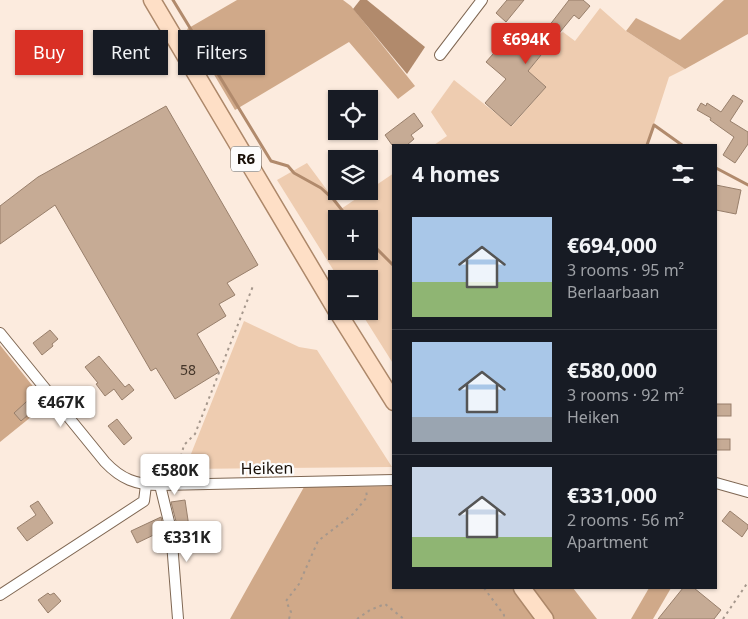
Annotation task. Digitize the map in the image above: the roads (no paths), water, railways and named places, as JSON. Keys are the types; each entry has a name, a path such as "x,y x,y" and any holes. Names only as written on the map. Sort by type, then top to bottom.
{"main road":[{"name":"R6","path":"153,2 328,296"},
{"name":"R6","path":"343,320 392,399"},
{"path":"523,589 545,619"}],"street":[{"path":"440,55 482,0"},
{"name":"Heiken","path":"0,333 104,462 126,480 146,485 392,480"},
{"path":"717,483 748,492"},
{"path":"0,595 144,501 146,485"},
{"path":"160,485 171,530 178,619"}],"waterway":[{"path":"173,0 271,161 288,166 294,173 321,188 342,210"},
{"path":"647,144 654,125 681,144"},
{"path":"717,169 748,185"},
{"path":"378,250 392,264"}]}
